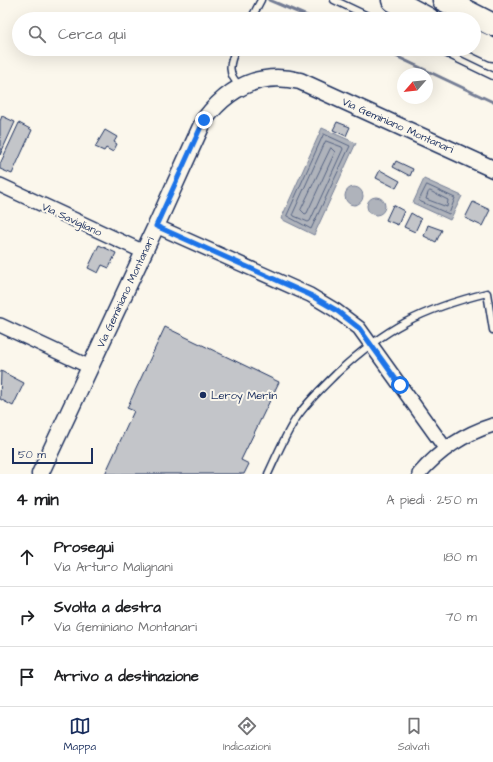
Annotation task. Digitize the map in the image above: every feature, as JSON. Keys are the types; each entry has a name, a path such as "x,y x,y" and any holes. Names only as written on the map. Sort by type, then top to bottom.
{"highway":[{"path":"393,0 415,12"},
{"path":"444,0 468,12"},
{"path":"481,19 493,25"},
{"path":"481,44 493,50"}],"street":[{"name":"Via Geminiano Montanari","path":"40,474 204,120 215,105 240,86 256,80 281,78 300,81 493,169"},
{"name":"Via Savigliano","path":"0,185 144,252"},
{"path":"156,226 310,295 336,310 359,328 445,448"},
{"path":"0,325 90,367"},
{"path":"419,474 445,448 475,432 493,425"}],"lane":[{"path":"255,12 261,0"},
{"path":"334,0 359,12"},
{"path":"233,56 230,70 232,78 240,86"},
{"path":"452,56 493,76"},
{"path":"276,474 269,473 298,416 334,376 371,344 405,321 440,306 487,294 493,330"}],"water":[{"path":"322,128 356,143 314,235 281,219"},
{"path":"424,179 462,196 450,220 413,203"},
{"path":"354,187 360,190 363,196 360,202 354,205 348,202 345,196 348,190"},
{"path":"376,197 382,200 385,206 382,212 376,215 370,212 367,206 370,200"}],"building":[{"path":"2,116 15,122 0,155 0,121"},
{"path":"337,122 350,127 346,136 333,130"},
{"path":"19,123 32,130 12,174 0,169 0,164"},
{"path":"105,130 117,137 114,142 117,144 113,152 106,148 104,151 95,147"},
{"path":"396,161 413,169 410,176 393,167"},
{"path":"380,170 400,181 396,188 376,178"},
{"path":"473,202 490,210 482,226 465,218"},
{"path":"393,205 404,211 398,225 386,220"},
{"path":"411,213 421,219 415,232 404,227"},
{"path":"428,225 442,230 436,242 424,236"},
{"path":"99,245 116,253 109,268 102,265 98,273 88,268"},
{"name":"Leroy Merlin","path":"165,327 279,382 241,460 249,464 244,474 105,474 134,411 127,408"},
{"path":"1,371 24,383 13,406 0,399"}],"waterway":[{"path":"269,0 297,12"},
{"path":"396,56 493,102"}],"place":[{"name":"Leroy Merlin","path":"203,395"}],"route":[{"path":"204,120 156,226 310,295 336,310 359,328 400,385"}]}
